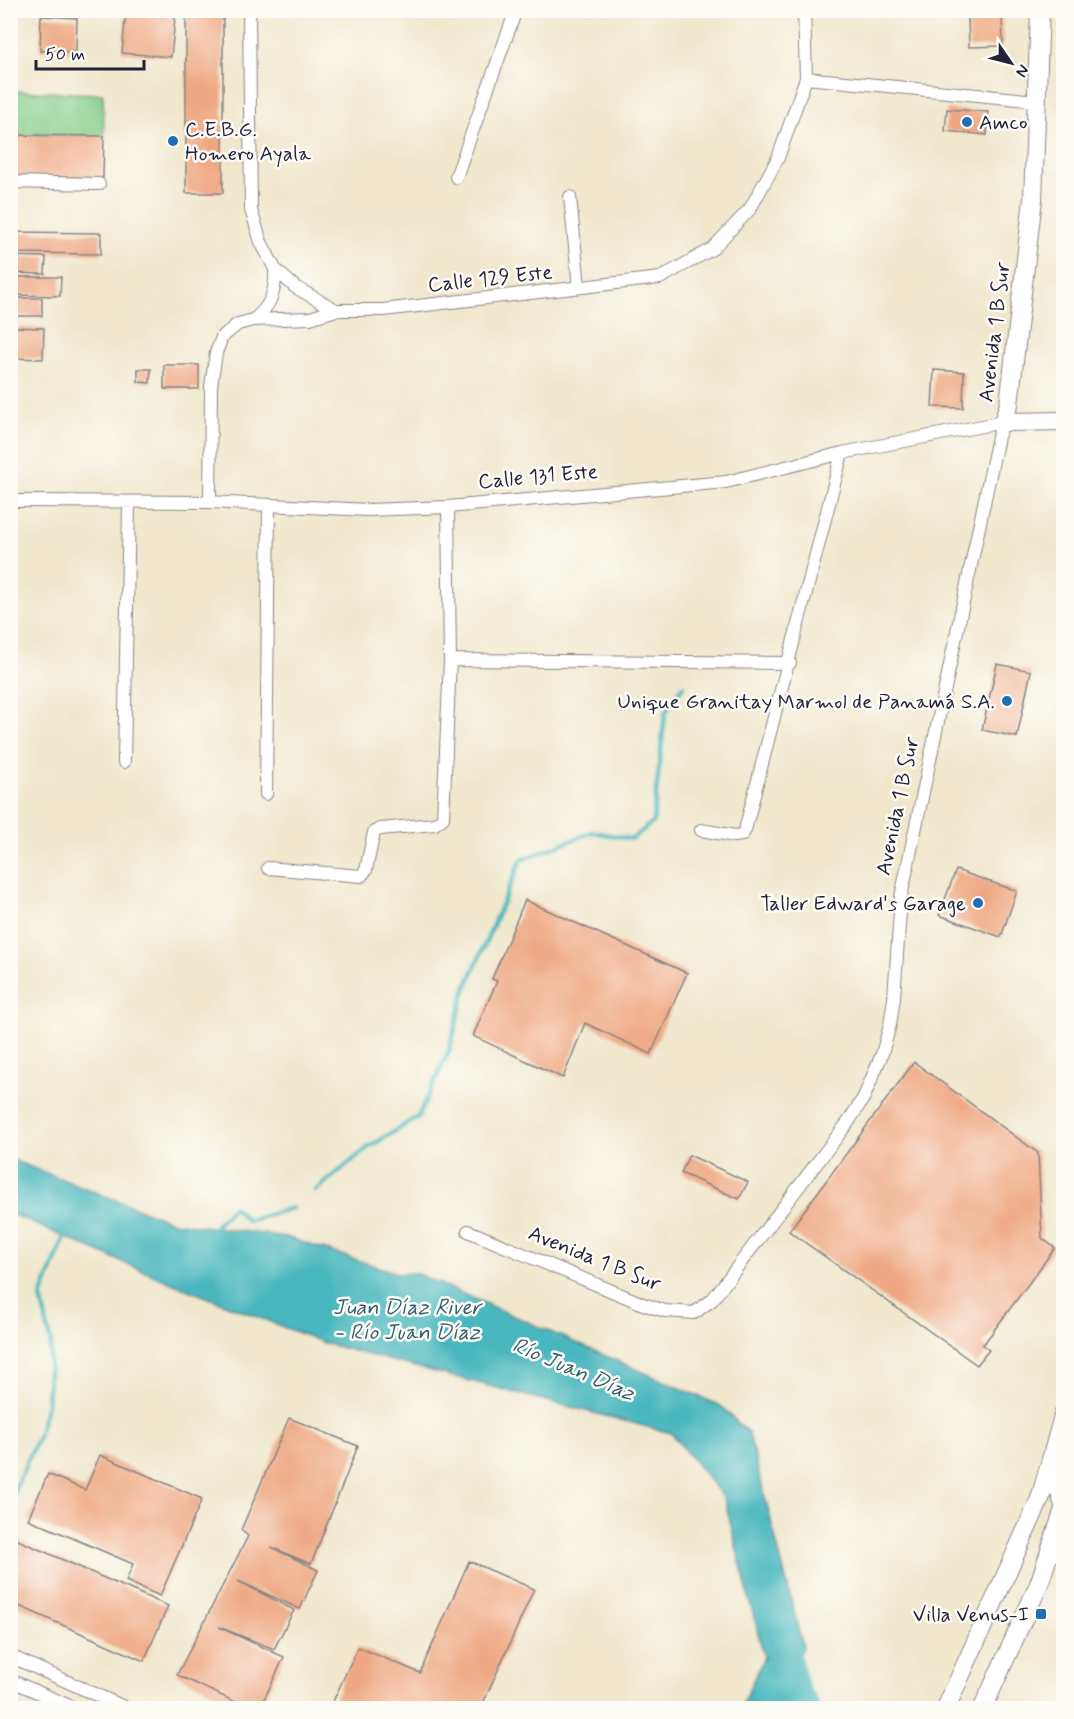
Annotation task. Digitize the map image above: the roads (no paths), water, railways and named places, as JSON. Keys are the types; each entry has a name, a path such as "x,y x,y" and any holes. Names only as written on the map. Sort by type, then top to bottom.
{"main road":[{"name":"Avenida 1 B Sur","path":"1003,422 1009,404 1033,199 1040,10"},
{"name":"Calle 131 Este","path":"1003,422 1064,421"},
{"path":"946,1708 1040,1499 1064,1413"},
{"path":"983,1708 1039,1584 1064,1507 1056,1480 1055,1448"},
{"path":"1022,1538 1043,1516 1064,1507"}],"street":[{"name":"Calle 129 Este","path":"249,10 251,210 261,242 276,268 295,287 336,310 383,310 660,278 712,249 750,209 778,158 806,78 804,10"},
{"path":"456,177 516,10"},
{"path":"806,78 1037,101"},
{"path":"10,182 99,184"},
{"path":"570,197 579,287"},
{"path":"254,320 265,312 270,302 276,268"},
{"path":"210,502 211,387 216,353 222,337 238,324 254,320 310,318 336,310"},
{"name":"Calle 131 Este","path":"10,501 210,502 368,510 447,507 726,482 842,453 1003,422"},
{"name":"Avenida 1 B Sur","path":"468,1231 642,1304 665,1311 694,1313 712,1300 849,1121 875,1073 891,1025 901,897 995,448 1003,422"},
{"path":"701,830 735,836 744,832 790,663 842,453"},
{"path":"124,762 129,503"},
{"path":"266,794 269,506"},
{"path":"268,868 361,876 366,870 374,832 441,821 444,814 450,660 447,507"},
{"path":"450,660 790,663"},
{"path":"10,1656 126,1708"},
{"path":"10,1680 74,1708"}],"water":[{"name":"Juan Díaz River - Río Juan Díaz","path":"10,1159 173,1222 286,1237 400,1274 415,1273 721,1406 749,1434 803,1647 789,1676 798,1708 746,1708 742,1705 764,1657 724,1498 671,1433 327,1344 176,1285 11,1214"}],"waterway":[{"path":"315,1191 369,1147 418,1117 449,1051 465,990 521,860 593,832 632,839 653,822 665,713 683,686"},
{"path":"211,1231 233,1207 248,1221 292,1208"},
{"path":"10,1500 38,1437 47,1405 51,1343 41,1297 65,1236"},
{"name":"Río Juan Díaz","path":"782,1639 798,1693 807,1708"}],"place":[{"name":"Amco","path":"967,122"},
{"name":"C.E.B.G. Homero Ayala","path":"173,141"},
{"name":"Unique Granitay Marmol de Panamá S.A.","path":"1007,701"},
{"name":"Taller Edward's Garage","path":"978,903"},
{"name":"Villa Venus-I","path":"1041,1614"}]}
